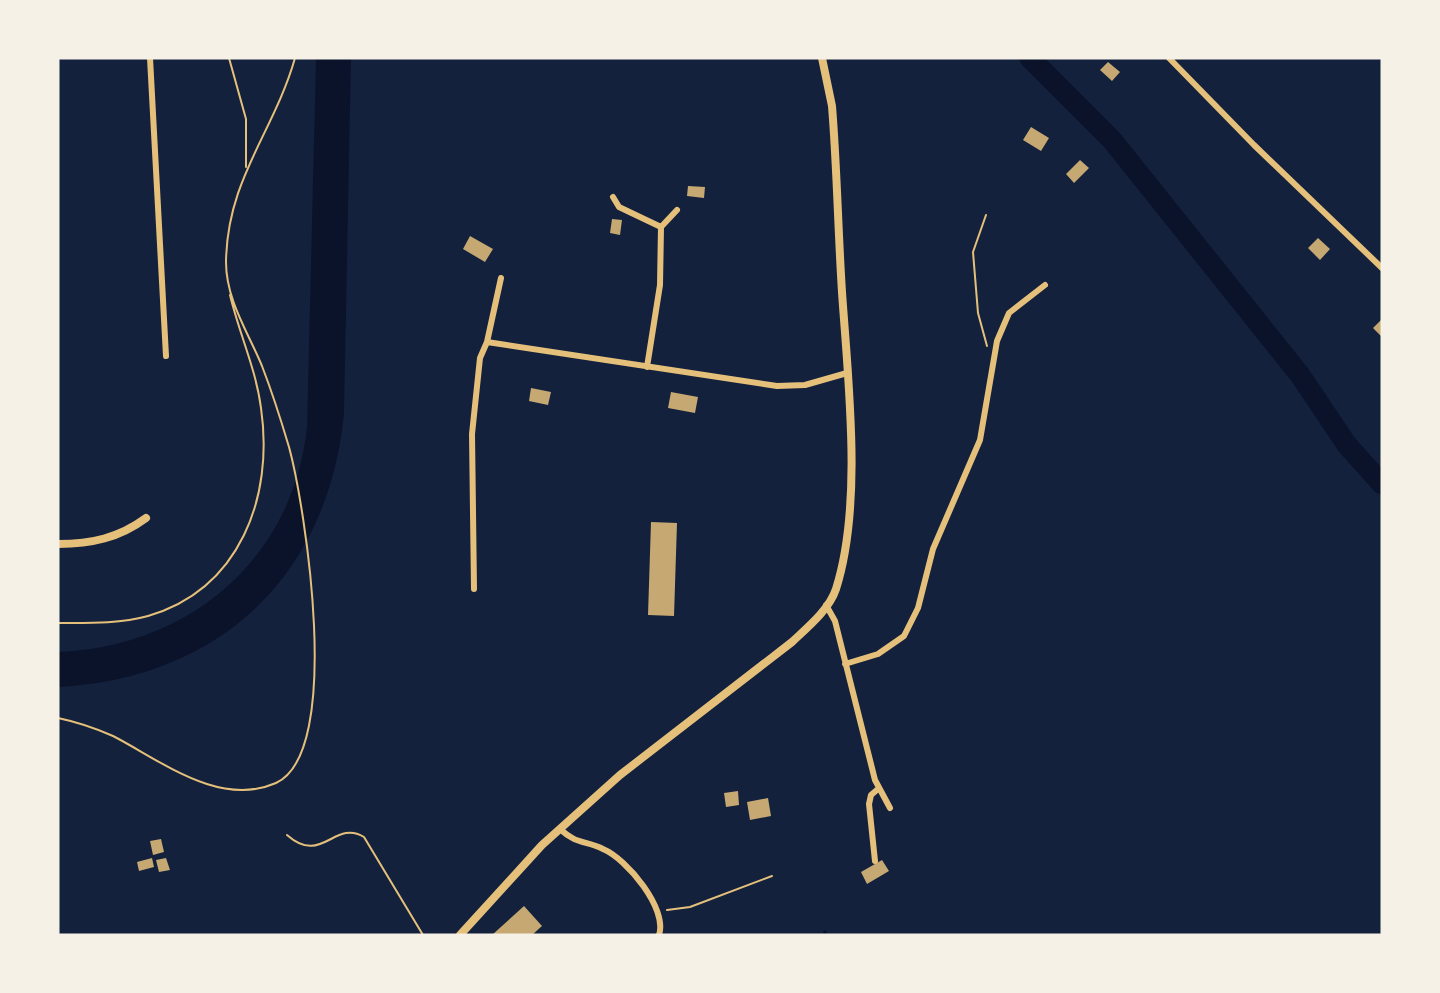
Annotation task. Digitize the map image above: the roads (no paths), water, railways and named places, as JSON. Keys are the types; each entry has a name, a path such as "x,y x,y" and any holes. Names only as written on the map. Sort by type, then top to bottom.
{"street":[{"path":"150,58 166,356"},
{"path":"460,935 560,829 630,767 792,642 815,621 835,592 843,560 849,507 847,373 832,106 822,58"},
{"path":"1169,58 1244,136 1382,268"},
{"path":"613,197 620,207 661,227"},
{"path":"647,367 660,285 661,227 677,210"},
{"path":"474,589 472,434 478,372 501,278"},
{"path":"845,664 878,654 904,636 918,608 933,549 980,440 997,341 1009,313 1045,285"},
{"path":"487,342 785,386 805,385 847,373"},
{"path":"58,544 101,540 127,531 146,517"},
{"path":"826,604 835,621 878,789 885,794 890,808"},
{"path":"875,861 869,804 871,795 878,789"},
{"path":"560,829 574,842 605,849 655,901 662,924 659,935"}],"water":[{"path":"316,58 351,58 344,414 334,472 315,524 289,569 256,608 215,639 169,663 116,679 58,687 58,652 105,646 150,633 190,614 226,588 256,555 280,518 298,475 307,427"}],"waterway":[{"path":"1030,58 1112,140 1300,375 1347,445 1382,484"}]}
